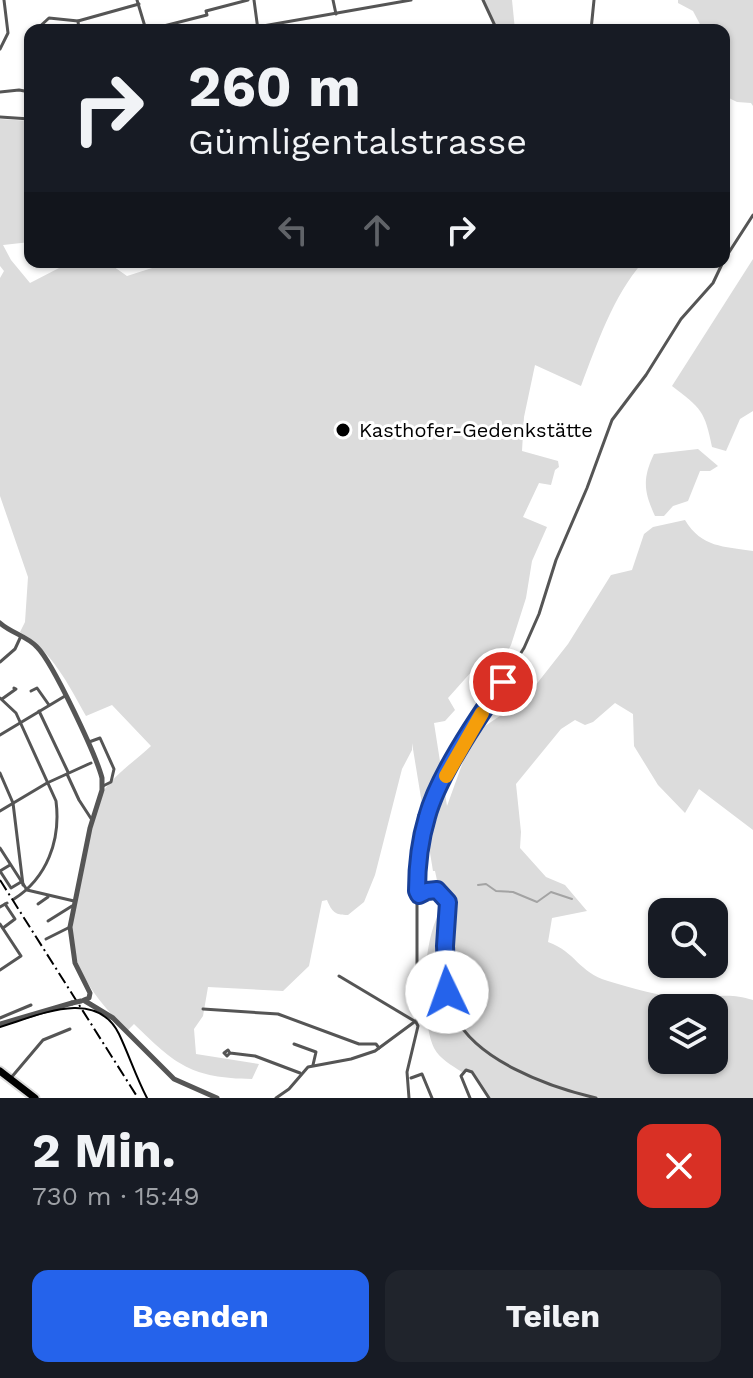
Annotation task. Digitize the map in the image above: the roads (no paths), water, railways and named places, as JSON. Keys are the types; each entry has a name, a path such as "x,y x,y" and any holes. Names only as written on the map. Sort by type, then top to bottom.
{"main road":[{"path":"0,1071 35,1098"}],"street":[{"path":"0,49 8,33 2,8 4,0"},
{"path":"171,24 251,0 257,24"},
{"path":"333,0 336,14"},
{"path":"275,24 411,0"},
{"path":"483,0 494,24"},
{"path":"592,24 594,0"},
{"path":"42,24 49,18 78,21 138,2 145,24"},
{"path":"0,92 24,91"},
{"path":"0,117 24,119"},
{"path":"730,251 753,215"},
{"path":"403,1098 409,1096 408,1064 418,1026 421,849 429,810 460,750 515,665 532,631 546,585 609,427 681,319 713,283 720,268"},
{"path":"0,623 41,651 87,743 103,786 92,820 70,927 75,963 90,993 89,998 0,1021"},
{"path":"0,662 15,649 21,636"},
{"path":"14,688 1,698 12,707 56,801 55,830 45,867 27,890 14,899"},
{"path":"31,691 37,688 49,705"},
{"path":"0,735 65,696"},
{"path":"39,711 79,800 92,820"},
{"path":"87,743 100,738 113,766 114,776 111,782 103,786"},
{"path":"0,811 47,783 91,763"},
{"path":"0,773 13,803 22,884"},
{"path":"0,848 27,890 74,904"},
{"path":"10,865 0,871 11,888 22,884"},
{"path":"419,895 436,890 447,899 447,992 454,1014 466,1033 500,1061 558,1087 596,1098"},
{"path":"38,904 48,896"},
{"path":"0,907 6,903 15,919 1,926 21,956 0,970"},
{"path":"48,921 74,904"},
{"path":"46,939 70,927"},
{"path":"53,928 56,934"},
{"path":"339,976 416,1022"},
{"path":"82,1001 113,1018 174,1079 217,1098"},
{"path":"0,1021 31,1005"},
{"path":"203,1009 278,1014 359,1044 373,1043 379,1048"},
{"path":"276,1098 289,1089 300,1073 313,1065 357,1058 379,1048 416,1022"},
{"path":"10,1079 43,1040 70,1029"},
{"path":"294,1044 315,1050 313,1065"},
{"path":"230,1053 255,1056 300,1073"},
{"path":"470,1098 461,1076 465,1070 472,1072 489,1098"},
{"path":"411,1078 422,1074 432,1098"}],"waterway":[{"path":"478,885 486,884 496,891 513,892 537,902 551,892 572,899"}],"tram line":[{"path":"0,1027 65,1009 81,1008 96,1012 109,1020 119,1034 147,1098"}],"railway":[{"path":"0,880 138,1098"}],"place":[{"name":"Kasthofer-Gedenkstätte","path":"343,430"}]}
